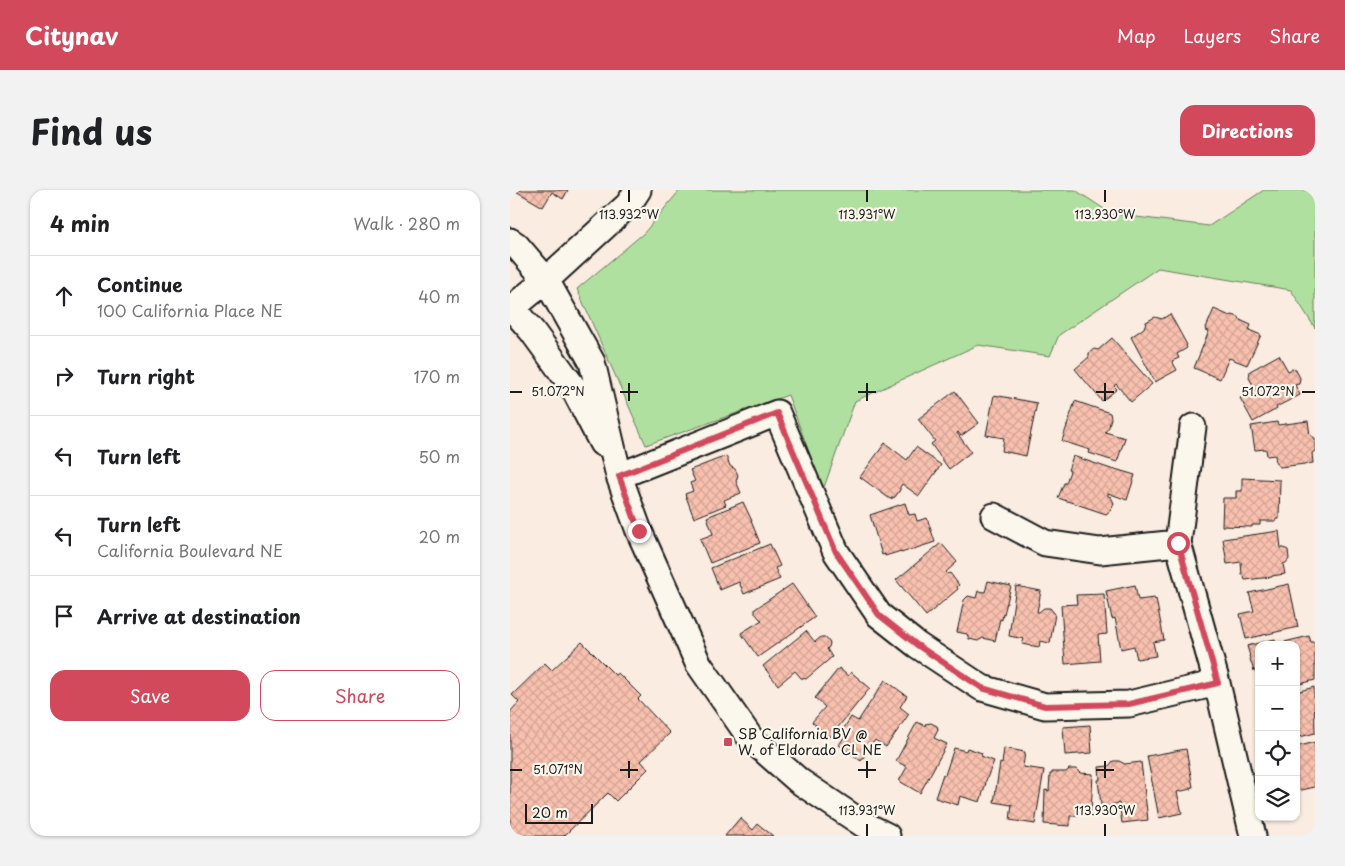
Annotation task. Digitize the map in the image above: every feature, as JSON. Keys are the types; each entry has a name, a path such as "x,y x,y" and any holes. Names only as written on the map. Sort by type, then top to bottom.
{"street":[{"path":"619,476 573,387 532,331 511,307 546,280 628,205 638,190"},
{"path":"510,241 516,245 546,280 592,362 619,476 639,531 698,663 751,739 799,781 863,824 887,836"},
{"path":"619,476 777,413 836,552 879,615 917,645 982,688 1045,706 1129,704 1218,683"},
{"path":"1193,427 1178,543 1218,683 1253,836"},
{"path":"994,516 1045,543 1100,551 1178,543"}],"green space":[{"path":"680,190 1075,190 1112,214 1209,226 1264,190 1315,190 1315,328 1291,290 1158,268 1059,335 1050,356 978,345 855,401 823,490 788,395 646,445 577,289 644,233"}],"building":[{"path":"514,190 568,190 563,199 552,192 543,207"},
{"path":"1214,309 1230,316 1239,317 1240,320 1251,325 1249,330 1261,335 1247,365 1229,358 1220,379 1194,368 1209,331 1205,330"},
{"path":"1170,314 1187,348 1177,354 1179,358 1172,361 1177,370 1155,382 1131,337 1144,328 1146,322 1155,317 1162,319"},
{"path":"1112,338 1152,384 1131,402 1116,384 1114,386 1117,389 1102,401 1075,369 1089,357 1089,353 1094,349 1098,350"},
{"path":"1279,355 1288,371 1296,370 1300,378 1299,384 1295,385 1300,395 1276,407 1277,409 1253,422 1240,398 1256,390 1249,378 1250,371"},
{"path":"955,391 979,423 961,436 957,433 971,452 949,469 931,444 935,441 918,419"},
{"path":"994,395 1037,403 1026,456 1002,451 1004,438 986,435"},
{"path":"1075,401 1110,413 1109,427 1105,432 1125,438 1117,462 1089,453 1090,450 1062,441"},
{"path":"1308,421 1310,435 1315,438 1315,451 1312,453 1313,463 1280,467 1276,464 1275,455 1267,456 1266,449 1255,450 1251,426 1277,422 1278,425"},
{"path":"885,443 907,460 916,447 941,465 919,496 902,484 895,497 890,499 860,477"},
{"path":"726,456 730,466 735,469 738,475 736,481 741,493 724,500 726,505 694,518 685,494 693,491 690,483 695,481 690,470"},
{"path":"1073,456 1135,475 1127,500 1108,493 1108,496 1111,497 1114,503 1111,510 1106,514 1058,498 1064,483 1066,483"},
{"path":"1242,478 1280,480 1279,519 1276,519 1276,521 1260,521 1260,525 1252,525 1252,527 1222,526 1223,498 1236,498 1236,491 1242,491"},
{"path":"743,502 760,543 710,563 700,539 713,534 707,517"},
{"path":"905,503 909,515 915,514 917,521 927,518 935,542 901,553 901,551 885,556 885,554 882,555 870,515"},
{"path":"1279,531 1281,548 1288,550 1289,559 1283,564 1285,574 1245,580 1242,575 1241,562 1227,564 1223,539"},
{"path":"941,543 957,562 946,572 950,573 959,585 958,589 926,616 896,580"},
{"path":"770,544 780,566 775,568 780,579 744,594 739,582 720,590 711,568"},
{"path":"988,581 1011,586 1004,614 1002,620 1000,619 995,641 983,638 978,641 969,639 967,634 957,632 964,600 968,596 976,598 978,591 985,592"},
{"path":"792,584 815,617 758,657 741,633 762,620 755,613 755,609"},
{"path":"1289,584 1298,627 1246,639 1240,614 1254,611 1249,593"},
{"path":"1135,585 1138,600 1156,599 1164,640 1153,642 1156,656 1137,659 1134,646 1121,649 1115,618 1112,619 1106,591"},
{"path":"1016,586 1041,591 1037,612 1044,608 1050,608 1055,614 1050,643 1040,641 1039,647 1022,644 1024,639 1009,636"},
{"path":"1104,594 1107,634 1098,635 1100,661 1065,664 1061,605 1077,604 1076,595"},
{"path":"806,631 815,642 821,637 825,637 830,643 827,649 832,657 806,679 801,678 795,671 778,685 763,666"},
{"path":"1309,636 1311,642 1315,642 1315,680 1300,684 1300,641 1288,641"},
{"path":"582,642 615,675 618,673 641,696 638,699 670,733 641,761 648,769 616,801 608,793 564,836 510,836 510,712 519,702 512,695 545,663 552,670"},
{"path":"1255,644 1255,671 1249,656 1247,646"},
{"path":"839,668 848,676 851,672 870,688 830,737 812,722 825,707 815,698"},
{"path":"885,680 907,696 900,707 909,714 886,747 875,740 861,761 839,745 846,734 842,731 851,717 858,721"},
{"path":"1314,687 1315,733 1300,737 1300,731 1300,691"},
{"path":"917,722 925,726 925,724 931,723 937,726 938,730 934,738 947,744 920,793 899,781 907,767 896,761"},
{"path":"1090,725 1092,753 1065,755 1063,727"},
{"path":"1315,742 1315,787 1300,790 1300,776 1300,746"},
{"path":"954,748 966,751 967,748 982,753 981,756 994,761 980,802 960,796 958,805 935,798"},
{"path":"1004,748 1025,752 1023,767 1044,770 1035,824 1010,820 1012,804 994,802"},
{"path":"1186,749 1193,787 1177,792 1182,813 1159,818 1147,756"},
{"path":"1113,761 1125,764 1141,762 1148,820 1122,823 1119,803 1104,807 1104,805 1101,805 1098,780 1100,779 1099,767 1109,766"},
{"path":"1069,769 1076,769 1080,773 1093,774 1091,812 1078,812 1078,816 1070,816 1070,826 1044,824 1045,790 1049,791 1050,774 1052,772 1066,772"},
{"path":"740,818 753,830 758,824 773,836 725,836"}],"place":[{"name":"SB California BV @ W. of Eldorado CL NE","path":"728,742"}],"route":[{"path":"639,531 619,476 777,413 836,552 879,615 917,645 982,688 1045,706 1129,704 1218,683 1178,543"}]}
